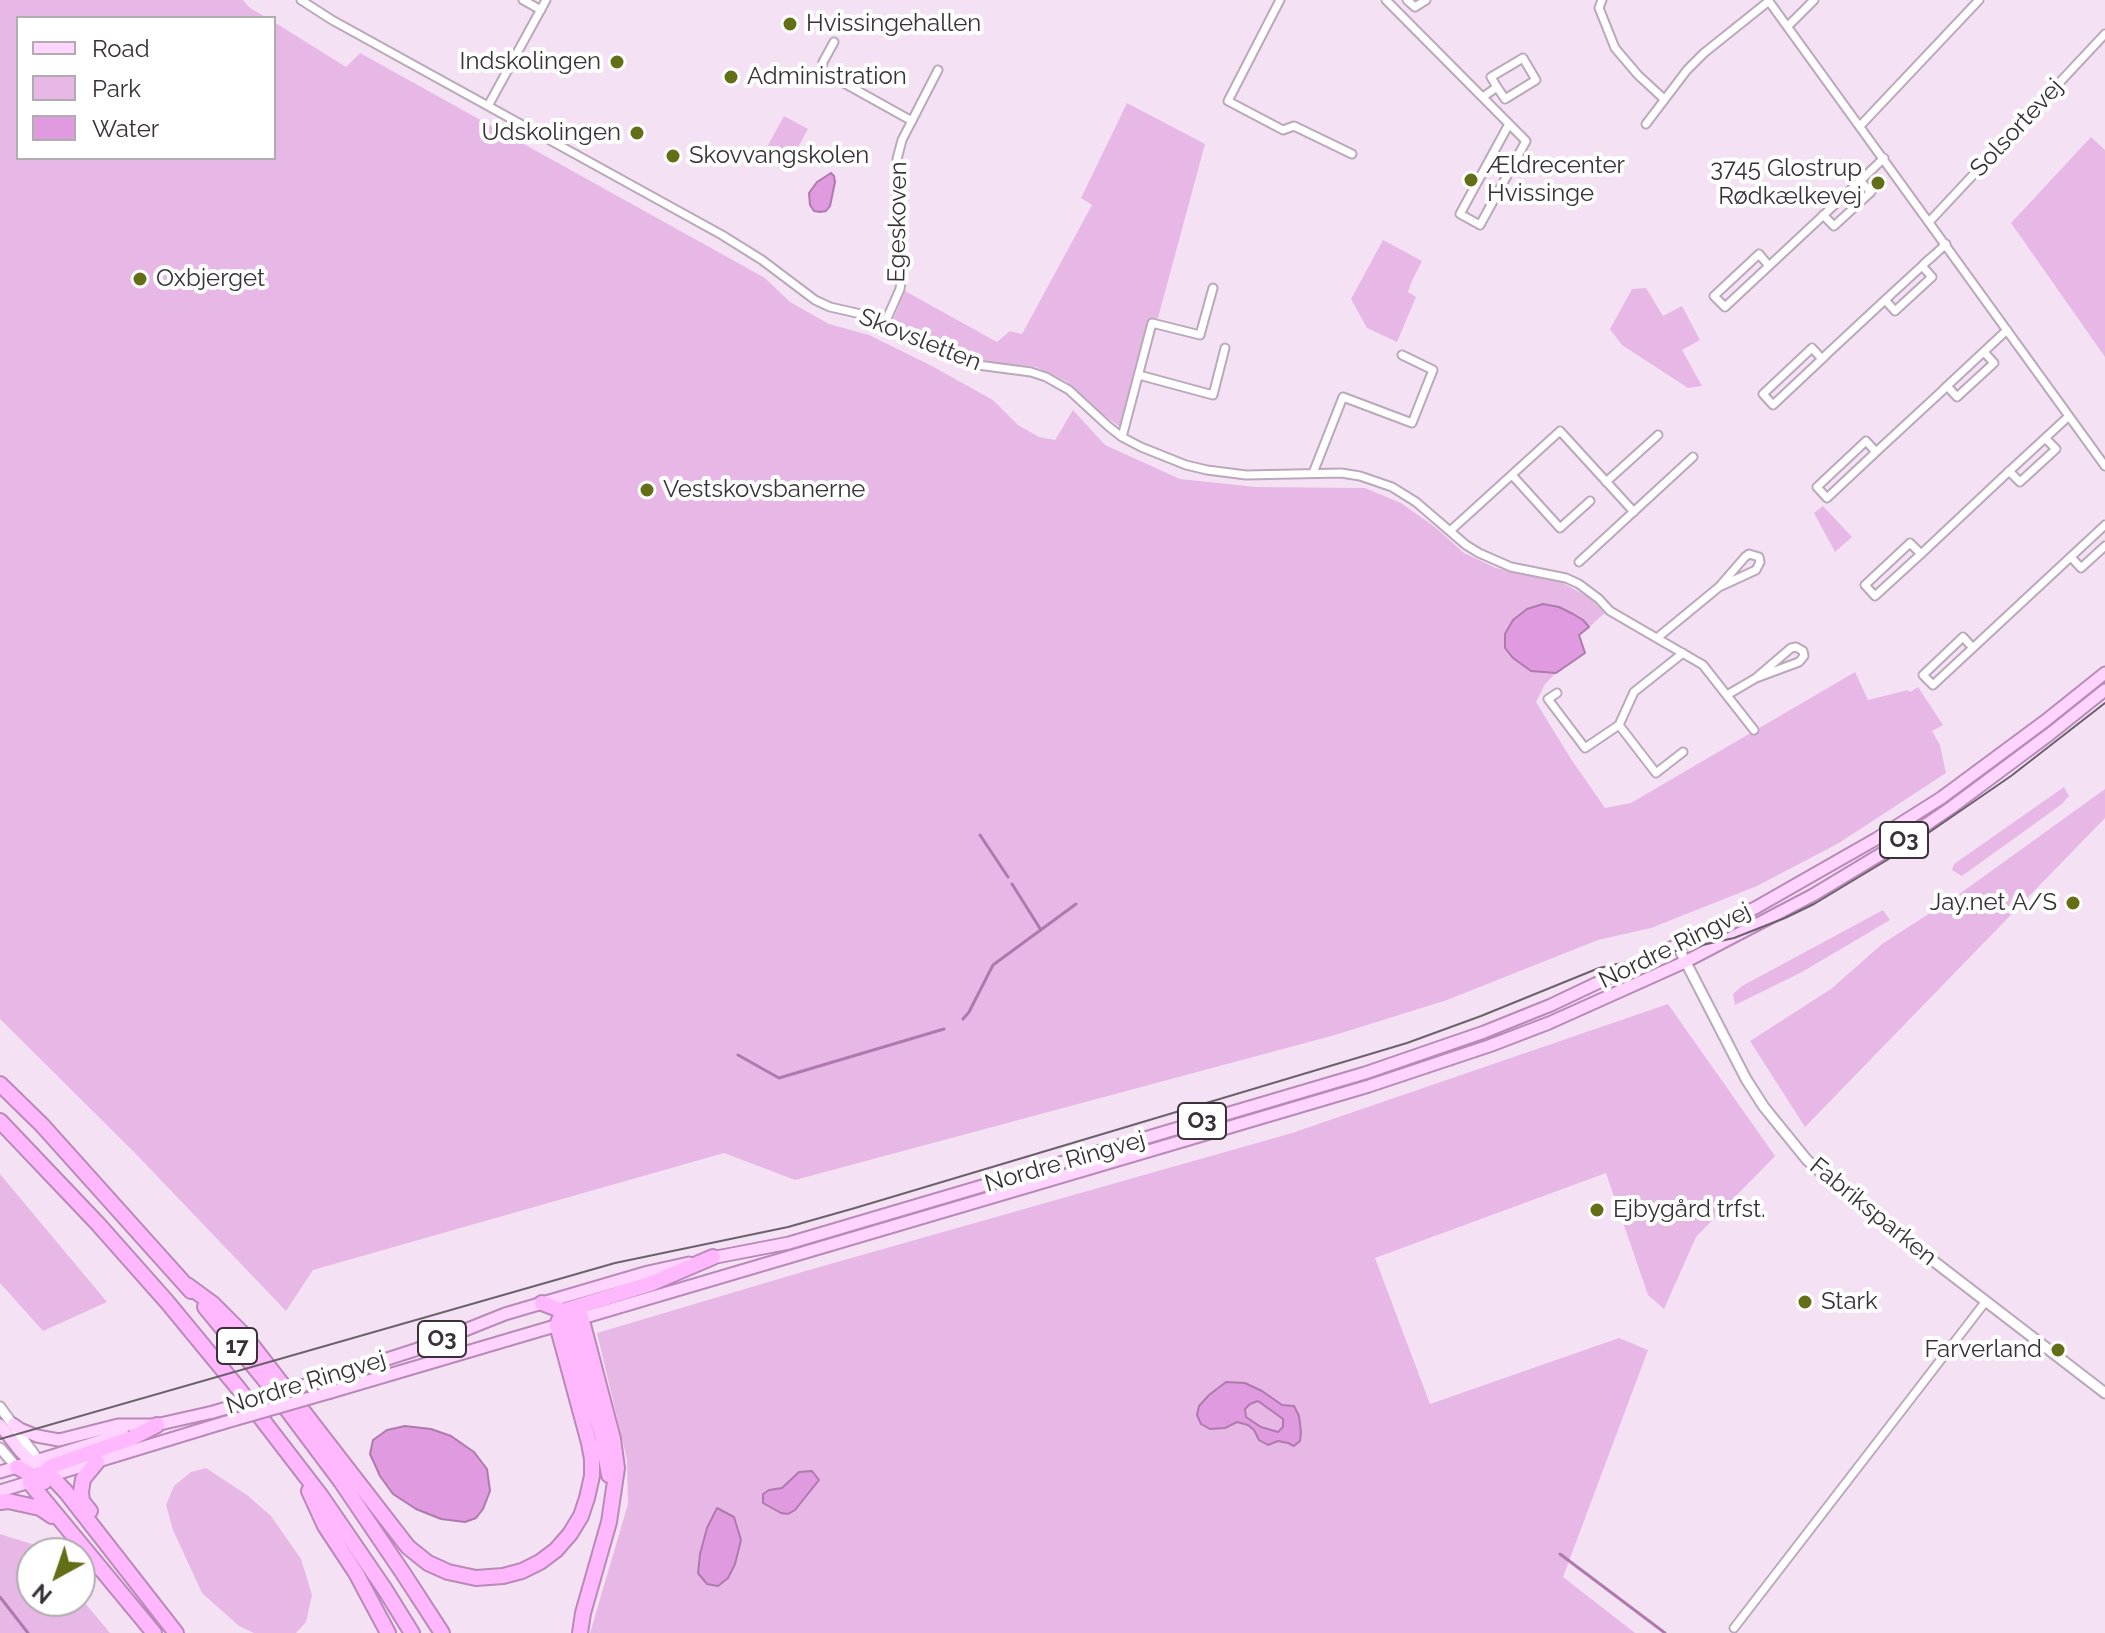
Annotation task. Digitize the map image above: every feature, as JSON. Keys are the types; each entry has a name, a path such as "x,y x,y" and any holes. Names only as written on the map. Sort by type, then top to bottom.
{"highway":[{"name":"17","path":"0,1084 42,1125 187,1285 265,1380 340,1480 442,1633"},
{"name":"17","path":"0,1121 168,1303 293,1458 412,1633"},
{"path":"568,1318 713,1257"},
{"path":"187,1285 213,1304 244,1335 408,1547 428,1563 448,1572 476,1578 503,1576 540,1562 556,1550 581,1516 592,1476 568,1318"},
{"path":"542,1303 568,1318 602,1436 612,1503 580,1633"},
{"path":"39,1472 132,1438 157,1425"},
{"path":"293,1458 325,1526 356,1573 388,1633"},
{"path":"97,1462 83,1479 82,1501 141,1578 156,1607"},
{"path":"17,1467 39,1472 66,1492 176,1633"},
{"path":"39,1472 62,1522 154,1633"},
{"path":"0,1502 40,1508 62,1522"}],"main road":[{"name":"Nordre Ringvej","path":"13,1424 37,1436 59,1440 118,1425 157,1425 213,1412 415,1350 505,1314 542,1303 648,1272 789,1243 1422,1055 1551,1005 1755,908 1941,798 2105,673"},
{"name":"Nordre Ringvej","path":"0,1491 39,1472 97,1462 568,1318 1369,1086 1501,1041 1629,989 1813,895 1901,842 2026,752 2105,690"},
{"path":"0,1425 39,1472"},
{"path":"0,1472 17,1467"}],"street":[{"name":"Skovsletten","path":"301,0 731,240 815,300 885,323 970,364 1046,377 1069,390 1122,437 1159,455 1207,470 1246,475 1341,473 1376,480 1405,494 1466,545 1511,567 1566,578 1589,591 1610,611 1657,638"},
{"path":"523,0 541,10"},
{"path":"488,106 546,0"},
{"path":"1280,0 1228,101 1283,130 1294,126 1352,154"},
{"path":"1386,0 1526,141 1480,225 1460,214 1509,124"},
{"path":"1393,7 1405,0 1415,7 1426,0"},
{"path":"1602,0 1599,8 1615,48 1664,99"},
{"path":"1646,124 1687,70 1768,0 2105,466"},
{"path":"1788,26 1814,0"},
{"path":"1860,126 1979,0"},
{"name":"Solsortevej","path":"1929,222 2105,34"},
{"path":"834,42 823,62 824,72 912,121"},
{"path":"1523,58 1536,80 1505,99 1497,87 1491,77 1523,58"},
{"name":"Egeskoven","path":"885,323 900,289 902,273 897,159 902,140 938,70"},
{"path":"1483,97 1497,87"},
{"path":"1769,266 1759,254 1714,296 1725,307 1769,266 1823,215 1860,181 1884,158"},
{"path":"1823,215 1834,226 1871,192 1860,181"},
{"path":"1822,359 1812,348 1763,394 1773,405 1946,244"},
{"path":"1885,300 1895,311 1932,277 1922,266"},
{"path":"1122,437 1152,323 1200,335 1213,288"},
{"path":"1876,452 1866,441 1817,487 1827,498 2007,330"},
{"path":"1139,375 1213,395 1225,348"},
{"path":"1947,386 1957,397 1994,363 1984,352"},
{"path":"1313,473 1343,397 1412,423 1433,370 1402,355"},
{"path":"1921,554 1910,543 1865,585 1875,596 1921,554 2069,416"},
{"path":"1450,531 1560,431 1634,512"},
{"path":"1606,482 1658,435"},
{"path":"2009,471 2020,482 2056,449 2045,438"},
{"path":"1579,562 1693,457"},
{"path":"1512,475 1560,528 1590,501"},
{"path":"1973,648 1963,637 1923,675 1933,685 1973,648 2071,557 2105,525"},
{"path":"2071,557 2081,568 2105,546"},
{"path":"1719,587 1756,570 1759,557 1749,554 1745,557 1719,587 1657,638 1703,665 1754,730"},
{"path":"1727,695 1756,678 1799,662 1803,651 1791,648 1756,678"},
{"path":"1557,693 1548,699 1585,748 1619,725 1634,692 1683,653"},
{"path":"1619,725 1656,773 1683,752"},
{"name":"Fabriksparken","path":"1677,945 1746,1079 1764,1107 1807,1160 1836,1186 2105,1393"},
{"path":"1734,1628 1986,1301"},
{"path":"0,1407 13,1424 39,1472"},
{"path":"0,1448 17,1467"}],"green space":[{"path":"0,0 243,0 264,16 16,16 16,160 276,160 276,23 346,67 360,53 765,278 790,302 829,324 869,335 993,400 1018,425 1039,437 1055,440 1073,410 1105,445 1180,479 1256,487 1365,488 1401,503 1464,553 1496,568 1559,581 1590,598 1605,613 1589,627 1583,619 1531,671 1556,673 1545,684 1536,702 1605,808 1631,803 1855,672 1868,700 1910,692 1918,687 1943,725 1932,731 1940,745 1946,773 1839,843 1757,886 1651,928 1598,940 1447,1000 1335,1035 795,1180 724,1153 313,1270 286,1311 134,1152 0,1019"},
{"path":"1127,103 1205,144 1158,318 1150,319 1120,427 1066,381 1036,367 962,357 893,320 905,291 997,342 1010,331 1022,334 1092,205 1081,198"},
{"path":"784,116 808,129 786,169 762,156"},
{"path":"2091,137 2105,150 2105,357 2011,223"},
{"path":"1383,240 1422,261 1408,292 1416,297 1397,342 1367,328 1351,299"},
{"path":"1646,288 1663,316 1682,306 1700,340 1682,350 1702,386 1688,388 1622,345 1610,329 1632,289"},
{"path":"1823,506 1852,537 1835,552 1814,513"},
{"path":"2064,787 2069,796 2062,804 1962,876 1952,870 1954,864"},
{"path":"2105,789 2105,818 1805,1127 1750,1041 1831,989 1882,944 1958,895"},
{"path":"1883,910 1890,920 1802,972 1735,1005 1733,994 1742,986"},
{"path":"1668,1004 1775,1156 1696,1237 1664,1309 1648,1295 1606,1173 1375,1258 1430,1404 1619,1338 1648,1350 1563,1577 1635,1633 590,1633 628,1504 627,1460 597,1333 1292,1133"},
{"path":"0,1174 107,1302 43,1331 0,1283"},
{"path":"206,1468 247,1495 271,1516 301,1559 312,1595 306,1622 296,1633 254,1633 239,1626 202,1593 173,1530 166,1505 174,1486 191,1472"},
{"path":"0,1534 16,1539 16,1617 96,1616 110,1633 0,1633"}],"water":[{"path":"831,173 835,182 830,206 826,211 814,211 809,193 817,182"},
{"path":"1543,604 1573,614 1589,627 1579,635 1585,653 1556,673 1531,671 1505,648 1505,634 1513,620 1527,609"},
{"path":"1226,1382 1245,1383 1282,1405 1294,1406 1299,1416 1300,1441 1294,1446 1278,1441 1268,1445 1259,1440 1248,1425 1237,1422 1225,1428 1210,1429 1201,1424 1197,1415 1199,1406","holes":["1258,1401 1283,1419 1283,1427 1278,1432 1261,1427 1246,1417 1245,1409"]},
{"path":"405,1426 431,1429 451,1436 474,1452 487,1469 490,1491 476,1518 465,1522 441,1519 416,1509 393,1494 370,1454 373,1440 387,1430"},
{"path":"812,1471 819,1480 795,1510 788,1514 781,1513 763,1503 763,1494 769,1490 782,1488 799,1472"},
{"path":"717,1508 734,1517 741,1540 728,1578 718,1586 707,1584 698,1573 707,1528"}],"waterway":[{"path":"980,835 1008,877"},
{"path":"1012,884 1041,930"},
{"path":"963,1019 993,965 1076,904"},
{"path":"738,1055 779,1078 944,1029"},
{"path":"1560,1554 1665,1633"},
{"path":"0,1597 28,1633"}],"tram line":[{"path":"0,1439 615,1263 788,1227 855,1208 1407,1043 1599,968 1734,938 1814,904 1902,851 2011,776 2105,703"}],"place":[{"name":"Hvissingehallen","path":"790,24"},
{"name":"Indskolingen","path":"617,62"},
{"name":"Administration","path":"731,77"},
{"name":"Udskolingen","path":"637,133"},
{"name":"Skovvangskolen","path":"673,156"},
{"name":"Ældrecenter Hvissinge","path":"1471,180"},
{"name":"3745 Glostrup Rødkælkevej","path":"1878,183"},
{"name":"Oxbjerget","path":"140,279"},
{"name":"Vestskovsbanerne","path":"647,490"},
{"name":"Jay.net A/S","path":"2073,903"},
{"name":"Ejbygård trfst.","path":"1597,1210"},
{"name":"Stark","path":"1805,1302"},
{"name":"Farverland","path":"2058,1350"}]}
